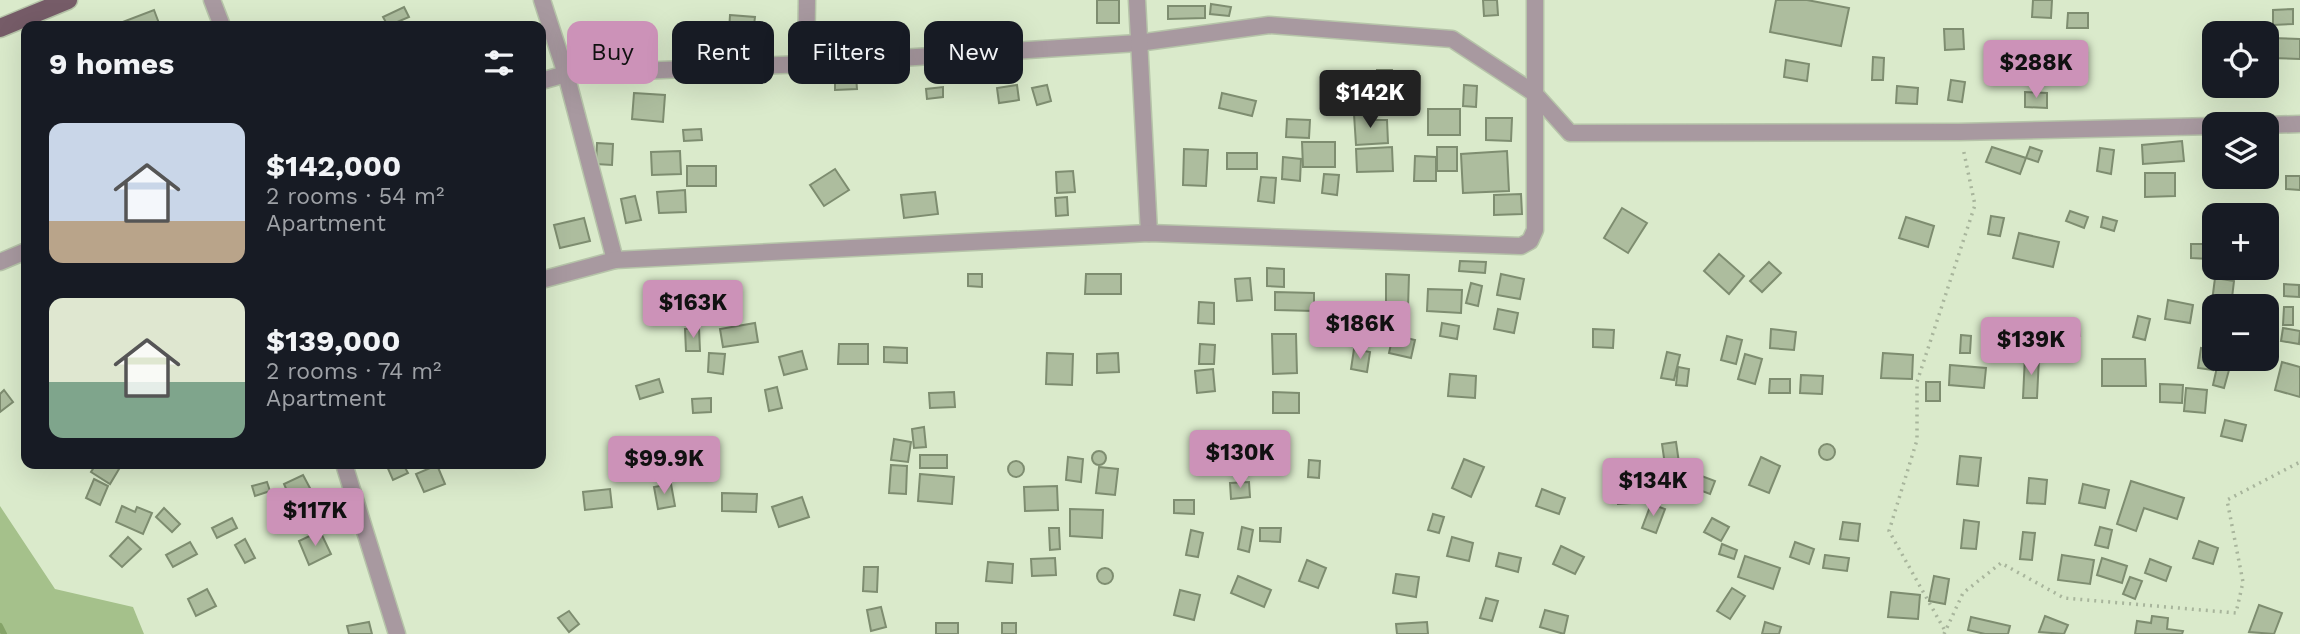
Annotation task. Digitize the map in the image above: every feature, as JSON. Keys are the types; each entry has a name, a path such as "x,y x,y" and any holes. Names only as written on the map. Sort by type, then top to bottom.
{"main road":[{"path":"0,28 68,0"}],"street":[{"path":"212,0 220,21"},
{"path":"542,0 566,74 615,260"},
{"path":"807,0 807,21"},
{"path":"1137,0 1149,233"},
{"path":"546,279 615,260 1149,233 1521,246 1530,241 1535,230 1535,0"},
{"path":"910,57 1138,43 1269,25 1452,39 1534,93 1570,133 1959,132 2202,126"},
{"path":"546,80 566,74 788,65"},
{"path":"2279,125 2300,124"},
{"path":"0,262 21,253"},
{"path":"346,469 397,634"}],"path":[{"path":"1944,632 1889,531 1917,440 1917,382 1975,205 1959,132"},
{"path":"1944,632 1963,593 2001,563 2064,598 2236,613 2243,582 2227,500 2300,462"}],"green space":[{"path":"0,506 55,589 133,607 144,634 0,634"}],"building":[{"path":"1097,0 1119,0 1119,23 1097,23"},
{"path":"1483,0 1497,0 1498,15 1484,16"},
{"path":"1776,0 1807,0 1849,8 1841,46 1770,32"},
{"path":"2033,0 2052,0 2051,18 2032,17"},
{"path":"1211,4 1231,7 1229,16 1210,14"},
{"path":"1168,6 1205,6 1205,18 1168,19"},
{"path":"404,7 409,17 400,21 385,21 383,17"},
{"path":"2293,9 2293,24 2279,25 2279,21 2273,21 2273,10"},
{"path":"154,10 158,21 125,21"},
{"path":"2068,13 2088,13 2088,28 2067,28"},
{"path":"730,15 755,17 754,21 730,21"},
{"path":"1944,29 1963,29 1964,49 1945,50"},
{"path":"2279,38 2300,39 2300,59 2279,58"},
{"path":"1873,57 1884,58 1883,80 1872,80"},
{"path":"1786,60 1809,64 1807,81 1784,77"},
{"path":"1377,70 1392,70 1393,95 1377,95"},
{"path":"1404,75 1420,76 1419,100 1403,100"},
{"path":"1951,80 1965,82 1962,102 1948,100"},
{"path":"835,84 857,84 857,89 835,90"},
{"path":"1017,85 1019,100 999,103 997,88"},
{"path":"1047,85 1051,101 1037,105 1032,88"},
{"path":"1464,85 1477,86 1476,107 1463,106"},
{"path":"1897,86 1918,88 1917,104 1896,103"},
{"path":"943,87 943,97 927,99 926,89"},
{"path":"2025,92 2047,93 2047,108 2025,107"},
{"path":"634,93 665,95 663,122 632,119"},
{"path":"1222,93 1256,101 1252,116 1219,108"},
{"path":"1428,109 1460,109 1460,135 1428,135"},
{"path":"1375,113 1376,120 1387,120 1388,143 1356,145 1354,114"},
{"path":"1486,118 1512,118 1511,141 1486,140"},
{"path":"1287,119 1310,120 1309,138 1286,137"},
{"path":"701,129 702,140 684,141 683,130"},
{"path":"2182,141 2184,161 2143,164 2142,145"},
{"path":"1302,142 1335,142 1335,167 1303,167"},
{"path":"597,143 613,144 612,165 596,164"},
{"path":"1392,147 1393,171 1357,172 1356,149"},
{"path":"1437,147 1457,147 1457,171 1437,171"},
{"path":"1992,147 2026,158 2020,174 1986,162"},
{"path":"2030,147 2042,151 2038,162 2026,158"},
{"path":"2100,148 2114,150 2111,174 2097,171"},
{"path":"1184,149 1208,150 1206,186 1183,185"},
{"path":"680,151 681,174 652,175 651,152"},
{"path":"1507,151 1509,191 1463,193 1461,154"},
{"path":"1227,153 1257,153 1257,169 1227,169"},
{"path":"1415,156 1436,157 1436,181 1414,181"},
{"path":"1283,157 1301,159 1300,181 1282,179"},
{"path":"687,166 716,166 716,186 687,186"},
{"path":"835,169 849,190 824,206 810,185"},
{"path":"1073,171 1075,192 1057,193 1056,172"},
{"path":"2145,173 2175,173 2175,196 2145,197"},
{"path":"1324,174 1339,175 1337,195 1322,193"},
{"path":"2286,176 2300,176 2300,190 2286,189"},
{"path":"1261,177 1276,178 1274,203 1258,201"},
{"path":"685,190 686,212 659,213 657,192"},
{"path":"935,192 938,214 904,218 901,195"},
{"path":"1521,194 1522,214 1494,215 1494,195"},
{"path":"635,196 641,220 626,223 621,199"},
{"path":"1067,197 1068,215 1056,216 1055,198"},
{"path":"1622,208 1647,223 1628,253 1604,238"},
{"path":"2070,211 2088,217 2084,228 2066,221"},
{"path":"1991,216 2004,218 2000,236 1988,234"},
{"path":"1906,217 1934,226 1928,247 1899,238"},
{"path":"2103,217 2117,221 2114,231 2101,227"},
{"path":"584,218 590,241 560,248 554,225"},
{"path":"2019,233 2059,242 2053,267 2013,258"},
{"path":"2191,244 2202,244 2202,259 2191,258"},
{"path":"1719,254 1744,276 1729,294 1704,271"},
{"path":"1460,261 1486,262 1485,273 1459,271"},
{"path":"1769,262 1781,273 1762,292 1750,281"},
{"path":"1267,268 1284,269 1284,287 1267,286"},
{"path":"968,274 982,274 982,287 968,286"},
{"path":"1086,274 1121,274 1121,294 1085,294"},
{"path":"1386,274 1409,275 1408,308 1386,307"},
{"path":"1501,274 1524,279 1520,299 1497,295"},
{"path":"1250,278 1252,300 1237,301 1235,279"},
{"path":"2215,280 2234,281 2232,294 2213,294"},
{"path":"1471,283 1482,286 1478,306 1466,303"},
{"path":"2284,284 2299,285 2299,297 2284,296"},
{"path":"1428,289 1462,290 1461,313 1427,311"},
{"path":"1275,292 1314,293 1314,311 1275,310"},
{"path":"2168,300 2193,305 2190,323 2165,319"},
{"path":"1199,302 1214,303 1214,324 1198,323"},
{"path":"1338,306 1361,306 1362,330 1337,330"},
{"path":"2284,307 2293,307 2293,325 2283,325"},
{"path":"1498,309 1518,313 1514,333 1494,329"},
{"path":"2138,316 2150,319 2145,340 2133,337"},
{"path":"755,323 758,342 723,347 720,329"},
{"path":"1442,323 1459,326 1457,339 1440,336"},
{"path":"2078,324 2080,336 2062,339 2060,327"},
{"path":"699,328 700,351 686,351 685,329"},
{"path":"2283,328 2300,331 2299,344 2281,341"},
{"path":"1593,329 1614,330 1613,348 1593,347"},
{"path":"1771,329 1796,332 1794,350 1770,348"},
{"path":"1272,334 1296,334 1297,373 1273,374"},
{"path":"1393,335 1415,340 1411,358 1389,353"},
{"path":"1961,335 1971,336 1970,353 1960,353"},
{"path":"1727,336 1742,340 1736,364 1721,360"},
{"path":"839,344 868,344 868,364 838,364"},
{"path":"1200,344 1215,345 1214,364 1199,364"},
{"path":"884,347 907,348 907,363 884,362"},
{"path":"2201,348 2202,348 2202,369 2198,368"},
{"path":"1354,349 1370,352 1367,372 1351,369"},
{"path":"802,351 807,369 784,375 779,357"},
{"path":"1667,352 1680,355 1674,380 1661,378"},
{"path":"709,353 725,354 723,374 708,372"},
{"path":"1047,353 1073,354 1072,385 1046,384"},
{"path":"1118,353 1119,372 1097,373 1097,354"},
{"path":"1883,353 1913,355 1912,379 1881,378"},
{"path":"1745,354 1762,359 1755,384 1738,379"},
{"path":"2025,356 2039,357 2037,398 2023,398"},
{"path":"2102,359 2145,359 2146,386 2102,386"},
{"path":"2282,362 2300,367 2300,397 2275,390"},
{"path":"1950,365 1986,368 1984,388 1949,385"},
{"path":"1678,367 1689,369 1687,386 1676,385"},
{"path":"1213,369 1215,391 1197,393 1195,371"},
{"path":"2216,371 2229,371 2224,388 2213,385"},
{"path":"1450,374 1476,376 1475,398 1448,396"},
{"path":"1801,375 1823,376 1822,394 1800,393"},
{"path":"659,379 663,392 640,399 636,386"},
{"path":"1770,379 1790,379 1790,393 1769,393"},
{"path":"1926,382 1940,382 1940,401 1926,401"},
{"path":"2160,384 2183,385 2182,403 2160,402"},
{"path":"777,387 782,408 769,411 765,390"},
{"path":"2186,388 2207,390 2205,413 2184,411"},
{"path":"4,390 13,402 0,412 0,394"},
{"path":"954,392 955,407 930,408 929,393"},
{"path":"1273,392 1299,393 1299,413 1273,413"},
{"path":"711,398 711,412 693,413 692,399"},
{"path":"2225,420 2246,425 2242,441 2221,436"},
{"path":"924,427 926,447 914,448 912,429"},
{"path":"894,439 911,442 908,462 891,460"},
{"path":"1676,442 1679,463 1665,465 1662,444"},
{"path":"1827,444 1835,452 1827,460 1819,452"},
{"path":"1096,451 1102,451 1106,458 1102,465 1096,465 1092,461 1092,455"},
{"path":"920,455 947,455 947,468 920,468"},
{"path":"1960,456 1981,458 1978,486 1957,484"},
{"path":"1068,457 1083,459 1081,482 1066,480"},
{"path":"1761,457 1780,466 1769,493 1749,485"},
{"path":"1464,459 1484,467 1471,497 1452,488"},
{"path":"1309,460 1320,461 1319,478 1308,477"},
{"path":"1016,461 1022,463 1022,475 1016,477 1010,475 1008,469 1010,463"},
{"path":"891,465 907,466 906,494 889,493"},
{"path":"1099,467 1118,469 1115,495 1096,493"},
{"path":"93,469 119,469 110,484 91,472"},
{"path":"388,469 406,469 408,473 393,480"},
{"path":"428,469 439,469 445,484 424,492 416,474"},
{"path":"1691,472 1715,481 1710,494 1686,485"},
{"path":"920,474 954,477 952,504 918,501"},
{"path":"303,475 311,490 291,500 284,484"},
{"path":"2029,478 2047,480 2045,504 2027,503"},
{"path":"94,479 108,486 100,505 86,498"},
{"path":"2131,481 2184,498 2177,519 2144,508 2136,531 2117,524"},
{"path":"267,482 270,491 255,496 252,486"},
{"path":"1249,482 1250,497 1231,499 1230,483"},
{"path":"671,484 675,506 658,509 654,487"},
{"path":"1644,484 1645,502 1618,504 1616,485"},
{"path":"2083,484 2109,490 2105,508 2079,503"},
{"path":"1057,486 1058,510 1025,511 1024,487"},
{"path":"610,489 612,507 585,510 583,492"},
{"path":"1542,489 1565,498 1559,514 1536,506"},
{"path":"722,493 757,494 756,512 722,511"},
{"path":"802,497 809,517 779,527 772,507"},
{"path":"306,499 316,518 301,526 291,507"},
{"path":"1174,500 1194,500 1194,514 1174,513"},
{"path":"1651,504 1665,509 1656,533 1642,528"},
{"path":"122,506 135,512 137,507 152,513 143,534 116,522"},
{"path":"164,508 180,524 172,532 156,517"},
{"path":"1070,509 1103,510 1102,538 1070,536"},
{"path":"1433,514 1444,517 1439,533 1428,530"},
{"path":"232,518 237,528 217,538 212,528"},
{"path":"1712,518 1729,527 1721,541 1704,532"},
{"path":"1964,520 1979,522 1976,549 1961,548"},
{"path":"1843,522 1860,524 1858,541 1840,539"},
{"path":"1242,527 1253,530 1249,552 1238,549"},
{"path":"2100,527 2112,530 2108,548 2095,545"},
{"path":"1049,528 1059,528 1060,549 1050,550"},
{"path":"1260,528 1281,528 1280,542 1260,541"},
{"path":"1191,530 1203,533 1198,557 1186,555"},
{"path":"320,531 331,554 309,565 299,541"},
{"path":"2023,532 2035,533 2032,560 2020,559"},
{"path":"128,537 141,549 122,567 110,556"},
{"path":"1452,537 1473,543 1469,561 1447,556"},
{"path":"245,539 255,558 245,563 235,545"},
{"path":"2199,541 2218,548 2213,564 2193,558"},
{"path":"190,542 197,554 173,567 166,555"},
{"path":"1795,542 1814,549 1809,564 1790,557"},
{"path":"1722,544 1737,550 1734,559 1719,554"},
{"path":"1561,546 1584,557 1575,574 1553,564"},
{"path":"1499,553 1521,558 1518,572 1496,566"},
{"path":"1825,555 1849,558 1847,571 1823,568"},
{"path":"2062,555 2094,560 2090,584 2058,580"},
{"path":"1745,556 1780,568 1773,589 1738,577"},
{"path":"1055,558 1056,575 1032,576 1031,559"},
{"path":"2102,558 2127,566 2122,583 2097,575"},
{"path":"2150,559 2171,567 2166,581 2145,573"},
{"path":"1307,560 1326,568 1318,588 1299,581"},
{"path":"988,562 1013,564 1012,583 986,581"},
{"path":"864,567 878,567 877,592 863,591"},
{"path":"1105,568 1113,576 1105,584 1097,576"},
{"path":"1396,574 1419,577 1416,597 1393,593"},
{"path":"1238,576 1271,590 1264,607 1231,593"},
{"path":"1934,576 1949,579 1945,604 1929,601"},
{"path":"2130,577 2142,581 2135,599 2123,594"},
{"path":"1732,588 1745,596 1730,619 1717,611"},
{"path":"207,589 216,606 196,616 188,599"},
{"path":"1180,590 1200,595 1194,620 1174,615"},
{"path":"1891,592 1920,595 1918,619 1888,617"},
{"path":"1486,598 1498,601 1492,621 1480,618"},
{"path":"2259,605 2282,613 2274,634 2249,632"},
{"path":"881,607 886,627 871,631 867,610"},
{"path":"1545,610 1568,616 1564,634 1540,627"},
{"path":"569,611 579,624 569,632 558,618"},
{"path":"2045,616 2068,625 2064,634 2039,632"},
{"path":"2152,616 2168,618 2167,629 2183,631 2182,634 2135,634 2137,621 2151,623"},
{"path":"1971,617 2010,626 2008,634 1985,634 1968,630"},
{"path":"369,622 372,634 349,634 347,626"},
{"path":"1427,622 1428,634 1397,634 1396,624"},
{"path":"1765,622 1781,627 1779,634 1762,634"},
{"path":"936,623 958,623 958,634 936,634"},
{"path":"1002,623 1016,623 1016,634 1002,634"}],"waterway":[{"path":"0,626 4,634"}]}
